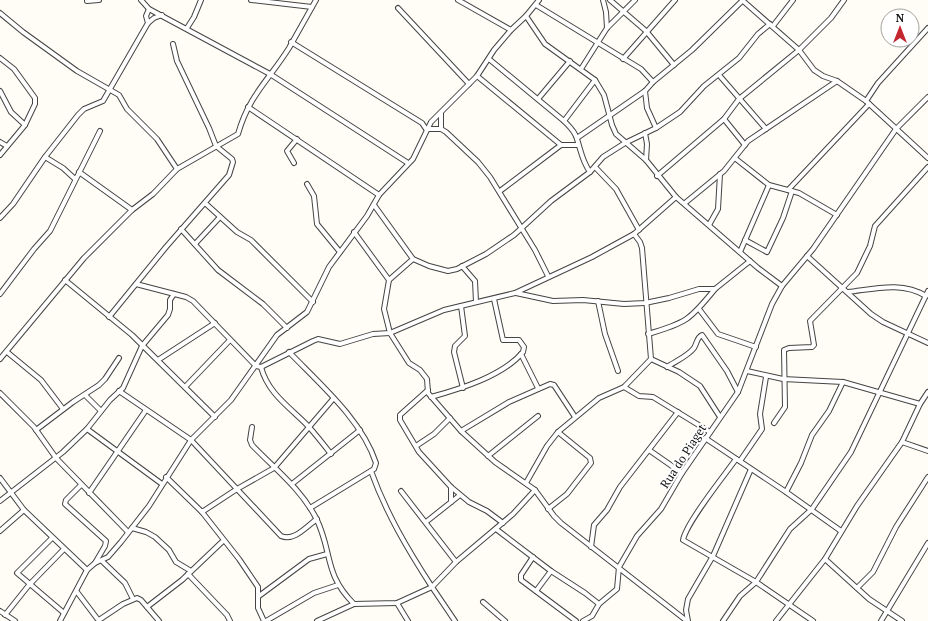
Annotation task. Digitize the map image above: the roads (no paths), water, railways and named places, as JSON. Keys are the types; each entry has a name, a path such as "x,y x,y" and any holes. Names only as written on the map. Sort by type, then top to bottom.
{"street":[{"path":"87,1 99,0"},
{"path":"141,0 149,9 187,28 270,74 408,163"},
{"path":"187,28 194,17 201,0"},
{"path":"251,0 312,7"},
{"path":"0,359 84,258 132,210 153,194 177,169 238,134 241,122 248,107 291,42 316,0"},
{"path":"458,0 511,30"},
{"path":"95,563 102,561 108,556 132,528 149,506 166,477 191,440 231,400 277,335 301,318 312,302 321,280 374,205 379,195 408,163 421,145 426,129 431,122 477,76 494,50 539,0"},
{"path":"603,0 606,12 607,28"},
{"path":"610,0 646,31 674,65"},
{"path":"581,69 607,28 635,0"},
{"path":"623,59 646,31 675,0"},
{"path":"577,138 610,117 646,91 653,82 674,65 742,0 799,50 814,70 822,76 838,80 867,103 928,158"},
{"path":"374,205 413,258 424,265 453,271 492,250 514,235 520,228 551,202 590,172 603,158 625,143 656,128 680,112 704,86 720,75 739,58 758,34 771,25 793,0"},
{"path":"657,176 724,118 739,99 799,50 831,18 844,0"},
{"path":"536,5 641,69 653,82"},
{"path":"398,8 469,84"},
{"path":"148,23 146,16 149,9"},
{"path":"0,13 23,32 77,71 118,95 127,110 152,133 177,169"},
{"path":"0,218 13,204 45,157 84,108 103,101 148,23 154,18 162,15"},
{"path":"526,16 545,44 595,80 604,95 613,130 625,143 646,160 657,176 676,197 685,203 750,261 782,286"},
{"path":"745,240 767,252 782,218 790,191 867,103 878,83 928,28"},
{"path":"291,42 422,123 426,129"},
{"path":"109,317 181,228 229,175 233,162 230,157 216,146 177,61 173,44"},
{"path":"0,58 14,69 35,98 35,104 25,125 0,155"},
{"path":"489,59 564,121 573,131 577,138 583,162 590,172"},
{"path":"538,100 570,61"},
{"path":"720,75 729,84 739,99 766,128"},
{"path":"477,76 561,144 578,145"},
{"path":"564,121 595,80"},
{"path":"685,203 736,159 745,144 766,128 838,80"},
{"path":"0,91 11,112 25,125"},
{"path":"646,91 646,105 656,128"},
{"name":"Rua do Piaget","path":"583,621 592,616 598,604 617,590 619,567 637,536 661,509 705,438 738,392 772,304 782,286 807,256 837,215 896,129 928,97"},
{"path":"248,107 379,195"},
{"path":"441,113 441,129"},
{"path":"724,118 745,144"},
{"path":"422,123 431,122"},
{"path":"426,129 441,129 478,162 500,191 520,228 535,250 548,276"},
{"path":"0,294 34,249 50,231 100,131"},
{"path":"645,133 647,144 646,160"},
{"path":"294,163 287,151 297,139"},
{"path":"0,142 7,146"},
{"path":"500,191 561,144"},
{"path":"45,157 63,168 75,179"},
{"path":"736,159 769,185 810,198 837,215"},
{"path":"595,167 614,187 639,230"},
{"path":"774,423 785,407 783,379 784,350 789,348 812,347 814,345 810,320 844,288 860,268 870,246 875,226 928,167"},
{"path":"79,172 132,210"},
{"path":"709,225 718,209 720,174"},
{"path":"307,184 314,196 318,224 340,252"},
{"path":"740,252 769,185"},
{"path":"136,284 174,294 193,301 256,366 261,367 318,339 340,344 373,334 390,332 444,310 515,293 548,276 587,259 634,234 676,197"},
{"path":"205,203 237,232 251,240 266,257 289,276 312,302"},
{"path":"195,244 220,217"},
{"path":"181,228 218,270 263,304 287,328"},
{"path":"354,232 389,280"},
{"path":"634,234 641,244 651,359"},
{"path":"807,256 877,319 928,343"},
{"path":"413,258 389,280 384,309 390,332 409,363 420,370 426,378 431,397 462,431 488,456 505,471 535,490 548,509 561,523 687,621"},
{"path":"648,334 679,325 699,309 715,289 750,261"},
{"path":"462,266 475,281 476,302"},
{"path":"65,280 109,317 124,327 142,346 186,386 215,417"},
{"path":"848,292 900,287 917,290 926,296"},
{"path":"515,293 552,301 583,300 624,304 645,303 699,289 715,289"},
{"path":"723,621 740,596 756,582 790,529 812,510 851,452 928,291"},
{"path":"0,501 56,458 87,429 119,391 126,382 142,346 168,315 170,300 174,294"},
{"path":"431,397 463,388 490,376 521,354 524,347 519,340 504,341 503,339 494,298"},
{"path":"598,301 605,334 618,371"},
{"path":"461,306 465,336 455,346 454,352 463,388"},
{"path":"699,309 718,334 756,347"},
{"path":"158,360 216,324"},
{"path":"667,367 689,353 695,346 699,337 702,335 727,371 738,392"},
{"path":"186,386 230,340"},
{"path":"7,352 41,380 63,409"},
{"path":"290,352 360,430 376,463 374,469 310,508"},
{"path":"521,354 538,388"},
{"path":"36,430 105,379 120,358"},
{"path":"651,359 688,377 700,386 720,417"},
{"path":"526,483 547,446 558,432 599,398 624,387 651,359"},
{"path":"261,367 264,377 283,404 310,428 332,454"},
{"path":"747,371 766,377 783,379 843,382 920,404"},
{"path":"766,377 760,414 762,429 699,510 683,537 684,542 713,556 756,582 813,621"},
{"path":"786,492 801,463 812,435 829,411 843,382"},
{"path":"462,431 509,402 550,384 554,385 575,417"},
{"path":"624,387 639,396 653,397 710,432"},
{"path":"428,390 399,418 423,457 452,488 460,495 487,511 503,523"},
{"path":"119,391 191,440 281,536 286,538 294,536 317,519"},
{"path":"776,621 825,558 902,442 920,404 928,392"},
{"path":"0,393 36,430 56,458 128,532"},
{"path":"84,395 101,411"},
{"path":"202,512 237,489 274,468 310,428 333,399"},
{"path":"89,493 146,410"},
{"path":"591,546 594,526 607,510 620,487 678,412"},
{"path":"488,456 538,416"},
{"path":"416,446 434,434 450,418"},
{"path":"252,427 250,440 252,445 292,484 317,519 338,585 354,604"},
{"path":"87,429 162,484"},
{"path":"292,484 332,454 360,430"},
{"path":"548,509 566,494 591,463 590,458 558,432"},
{"path":"705,438 842,531"},
{"path":"902,442 928,451"},
{"path":"649,450 682,473"},
{"path":"687,621 686,610 688,600 713,556 751,469"},
{"path":"370,471 382,501 402,540 455,621"},
{"path":"166,477 202,512 223,541 239,559 258,587 258,608 265,621 314,593 338,585"},
{"path":"857,588 873,572 896,527 928,477"},
{"path":"0,478 24,510 87,570"},
{"path":"60,621 77,592 87,570 95,563 105,546 106,541 65,504 66,500 81,485"},
{"path":"451,502 452,488"},
{"path":"320,620 354,604 397,603 432,587 456,562 503,523 535,490"},
{"path":"401,491 456,562"},
{"path":"426,522 460,495"},
{"path":"0,531 24,510"},
{"path":"132,528 146,532 155,537 169,550 176,562 189,572 227,615 230,621"},
{"path":"496,529 551,571 585,592 598,604"},
{"path":"52,538 17,571 29,584 64,613"},
{"path":"147,607 223,541"},
{"path":"881,621 928,543"},
{"path":"5,615 29,584 64,549"},
{"path":"259,596 308,560 327,554"},
{"path":"534,557 520,577 521,580 576,621"},
{"path":"825,558 869,599 888,610 902,621"},
{"path":"102,561 124,583 133,599"},
{"path":"536,591 551,571"},
{"path":"77,592 99,621 133,599 141,600 159,621"},
{"path":"483,602 505,621"},
{"path":"397,603 408,621"},
{"path":"0,611 15,621"}]}
